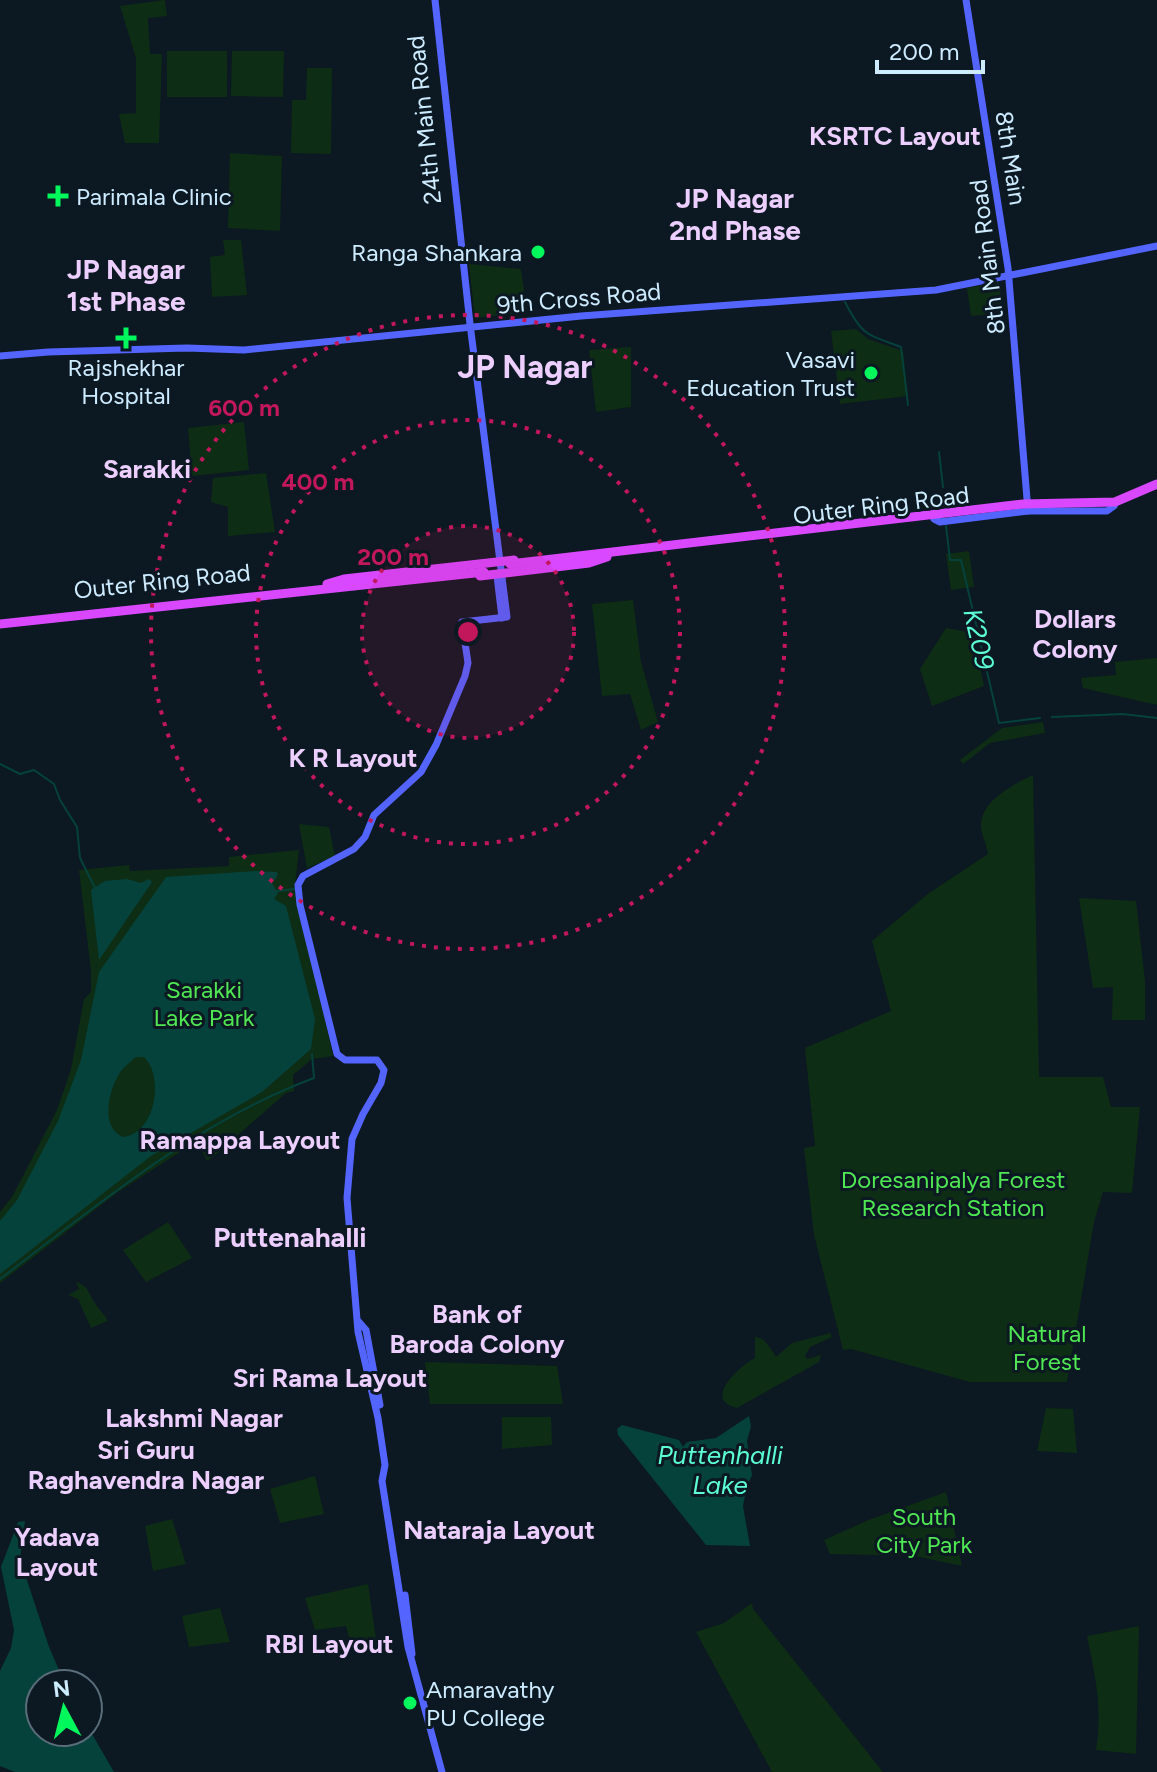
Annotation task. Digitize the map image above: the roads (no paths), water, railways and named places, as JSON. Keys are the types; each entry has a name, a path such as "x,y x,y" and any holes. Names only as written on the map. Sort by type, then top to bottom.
{"highway":[{"name":"Outer Ring Road","path":"0,622 323,587 344,579 502,567 599,551 607,555 1012,508 1114,504 1157,487"},
{"path":"323,587 483,569"}],"main road":[{"name":"24th Main Road","path":"433,0 468,326 502,567 504,617 462,622 468,663 465,676 421,772 374,815 365,837 354,849 305,873 298,885 300,905 337,1054 345,1060 377,1060 385,1072 352,1139 347,1204 358,1332 378,1418 385,1465 382,1481 408,1647 442,1772"},
{"name":"8th Main Road","path":"968,0 970,32"},
{"name":"8th Main Road","path":"968,0 1010,274 1029,500"},
{"name":"8th Main","path":"970,32 1010,274 1010,291"},
{"name":"9th Cross Road","path":"0,355 48,349 244,346 935,287 1157,244"},
{"name":"8th Main Road","path":"1010,291 1030,511"},
{"name":"Outer Ring Road","path":"934,517 950,509 1029,500 1108,499 1114,504"},
{"path":"934,517 940,522 1030,511 1107,511 1114,504"}],"water":[{"name":"Sarakki Lake Park","path":"277,872 272,883 278,893 274,899 286,906 315,1019 311,1049 262,1092 151,1156 0,1274 0,1221 17,1200 58,1121 81,1060 99,972 166,877","holes":["136,1057 144,1057 154,1078 153,1103 143,1126 134,1134 123,1137 111,1125 110,1097 123,1069"]},
{"path":"127,879 141,883 149,879 152,882 99,960 91,890 105,881"},
{"name":"Puttenhalli Lake","path":"749,1416 751,1426 747,1441 752,1475 743,1506 750,1546 706,1545 618,1435 617,1429 622,1425 679,1440 683,1447 687,1442 716,1438"},
{"path":"25,1521 20,1559 58,1668 24,1668 24,1748 100,1748 114,1772 15,1772 0,1766 0,1671 11,1648 14,1630 1,1567 18,1522"}],"waterway":[{"name":"K209","path":"845,302 867,333 901,347 908,405"},
{"name":"K209","path":"939,452 943,487"},
{"name":"K209","path":"946,526 950,560 961,560 999,723 1040,718"},
{"name":"K209","path":"1052,717 1123,714 1157,718"},
{"path":"0,764 20,774 34,770 54,784 77,827 80,858 95,888"},
{"path":"277,891 295,889"},
{"path":"0,1279 112,1194 189,1141 229,1117 314,1078 312,1054"}],"place":[{"name":"Parimala Clinic","path":"58,196"},
{"name":"Ranga Shankara","path":"538,252"},
{"name":"Rajshekhar Hospital","path":"126,338"},
{"name":"Vasavi Education Trust","path":"871,373"},
{"name":"Amaravathy PU College","path":"410,1703"}],"district":[{"name":"KSRTC Layout","path":"895,136"},
{"name":"JP Nagar 2nd Phase","path":"735,214"},
{"name":"JP Nagar 1st Phase","path":"126,285"},
{"name":"JP Nagar","path":"525,367"},
{"name":"Sarakki","path":"147,469"},
{"name":"Dollars Colony","path":"1075,634"},
{"name":"K R Layout","path":"353,758"},
{"name":"Ramappa Layout","path":"240,1140"},
{"name":"Puttenahalli","path":"290,1237"},
{"name":"Bank of Baroda Colony","path":"477,1329"},
{"name":"Sri Rama Layout","path":"330,1378"},
{"name":"Lakshmi Nagar","path":"194,1418"},
{"name":"Sri Guru Raghavendra Nagar","path":"146,1465"},
{"name":"Nataraja Layout","path":"499,1530"},
{"name":"Yadava Layout","path":"57,1552"},
{"name":"RBI Layout","path":"329,1644"}],"park label":[{"name":"Doresanipalya Forest Research Station","path":"953,1193"},
{"name":"Natural Forest","path":"1047,1347"},
{"name":"South City Park","path":"924,1530"}]}
